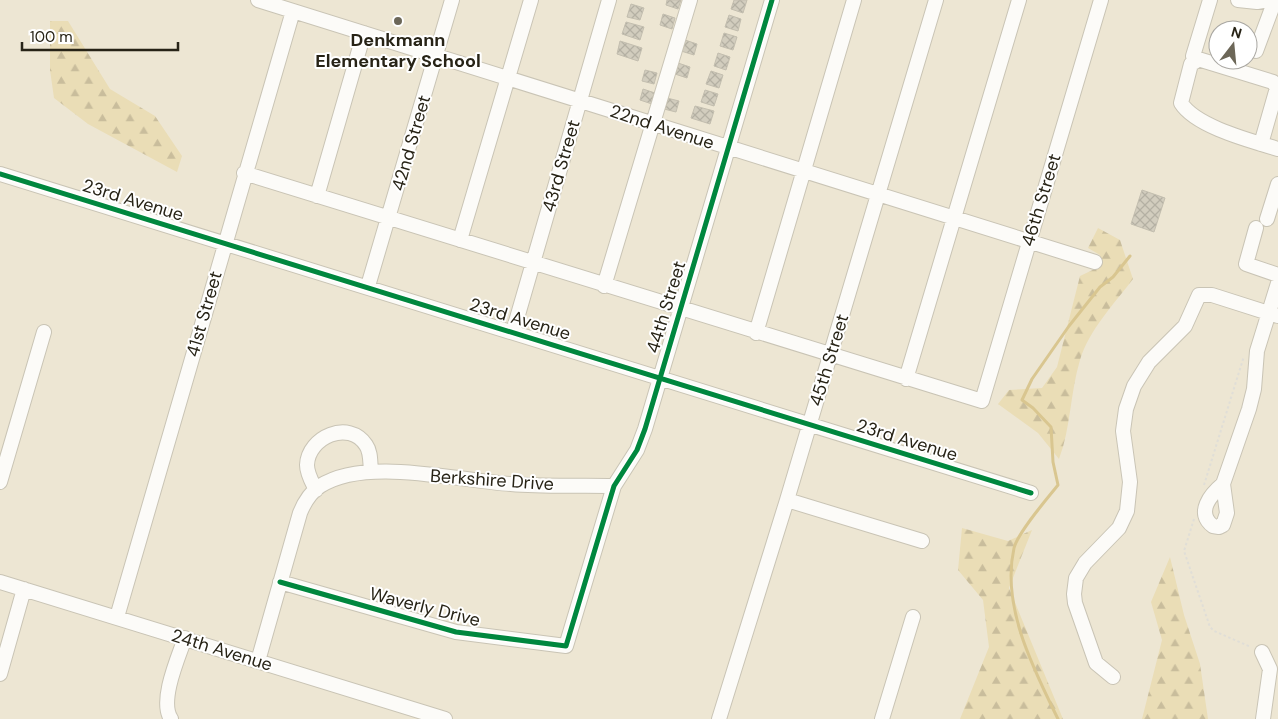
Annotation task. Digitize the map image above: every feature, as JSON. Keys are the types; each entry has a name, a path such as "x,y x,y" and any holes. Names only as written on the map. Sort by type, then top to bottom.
{"street":[{"name":"22nd Avenue","path":"258,0 1095,262"},
{"name":"42nd Street","path":"368,286 452,0"},
{"path":"460,240 531,0"},
{"name":"43rd Street","path":"513,332 609,0"},
{"path":"604,286 690,0"},
{"name":"44th Street","path":"566,646 614,486 638,450 772,0"},
{"path":"756,332 854,0"},
{"name":"45th Street","path":"719,719 810,424 936,0"},
{"path":"244,173 906,379 1019,0"},
{"name":"46th Street","path":"906,379 982,401 1101,0"},
{"path":"1195,62 1193,56 1210,0"},
{"path":"1238,0 1257,2 1269,0"},
{"path":"1258,45 1274,0"},
{"name":"41st Street","path":"116,617 244,173 293,11"},
{"path":"317,196 364,33"},
{"path":"1261,144 1276,88 1273,82 1198,59 1191,64 1182,103 1185,109 1221,131 1261,144 1278,149"},
{"name":"23rd Avenue","path":"0,174 368,286 1031,493"},
{"path":"1267,219 1278,184"},
{"path":"1256,228 1246,264 1278,275"},
{"path":"1223,484 1249,409 1254,389 1258,351 1274,314 1278,284"},
{"path":"1113,677 1096,663 1074,594 1076,578 1085,563 1120,528 1127,511 1130,482 1122,431 1126,409 1134,386 1149,362 1185,326 1199,295 1212,296 1274,314"},
{"path":"0,482 44,332"},
{"path":"258,661 300,513 316,490 308,473 308,456 315,444 332,434 349,434 362,440 370,452 370,471"},
{"name":"Berkshire Drive","path":"316,490 321,486 357,473 370,471 511,484 614,486"},
{"path":"787,500 922,541"},
{"name":"24th Avenue","path":"0,582 445,719"},
{"name":"Waverly Drive","path":"280,582 456,632 566,646"},
{"path":"0,674 24,589"},
{"path":"882,719 913,617"},
{"path":"171,719 167,713 166,698 184,638"},
{"path":"1262,652 1270,669 1263,719"}],"green space":[{"path":"50,21 68,21 110,89 155,116 182,156 177,172 88,124 54,98 50,70"},
{"path":"1098,228 1120,240 1133,279 1089,338 1084,349 1077,372 1066,435 1059,459 1038,433 998,404 1009,390 1042,388 1057,367 1080,276 1101,266 1100,255 1088,248"},
{"path":"962,528 1008,541 1032,530 1009,588 1063,719 960,719 989,647 983,600 958,570"},
{"path":"1170,557 1184,615 1200,664 1208,719 1142,719 1162,640 1151,602"}],"building":[{"path":"667,0 681,0 678,9 666,5"},
{"path":"734,0 747,0 743,13 731,9"},
{"path":"631,4 644,8 640,20 627,17"},
{"path":"663,14 675,18 672,29 660,25"},
{"path":"729,15 741,19 738,31 725,27"},
{"path":"626,22 644,27 640,40 622,34"},
{"path":"724,33 737,37 733,50 720,46"},
{"path":"685,40 697,44 694,55 681,51"},
{"path":"620,41 642,48 638,61 617,54"},
{"path":"718,53 730,57 726,70 714,66"},
{"path":"678,63 690,67 687,78 675,74"},
{"path":"645,70 657,73 654,84 642,81"},
{"path":"711,71 723,75 719,88 706,84"},
{"path":"643,89 655,93 652,104 640,100"},
{"path":"705,90 718,94 714,106 701,102"},
{"path":"667,98 679,101 676,112 664,109"},
{"path":"695,106 714,111 710,124 691,118"},
{"path":"1142,190 1165,198 1154,232 1131,224"}],"waterway":[{"path":"1058,719 1039,679 1022,636 1012,592 1011,570 1014,548 1017,541 1033,516 1058,485 1053,462 1051,427 1033,408 1022,400 1032,379 1069,326 1100,287 1113,277 1130,256"}],"cycle path":[{"path":"280,582 456,632 566,646 614,486 637,450 645,429 772,0"},
{"path":"0,174 1031,493"}],"place":[{"name":"Denkmann Elementary School","path":"398,21"}]}
